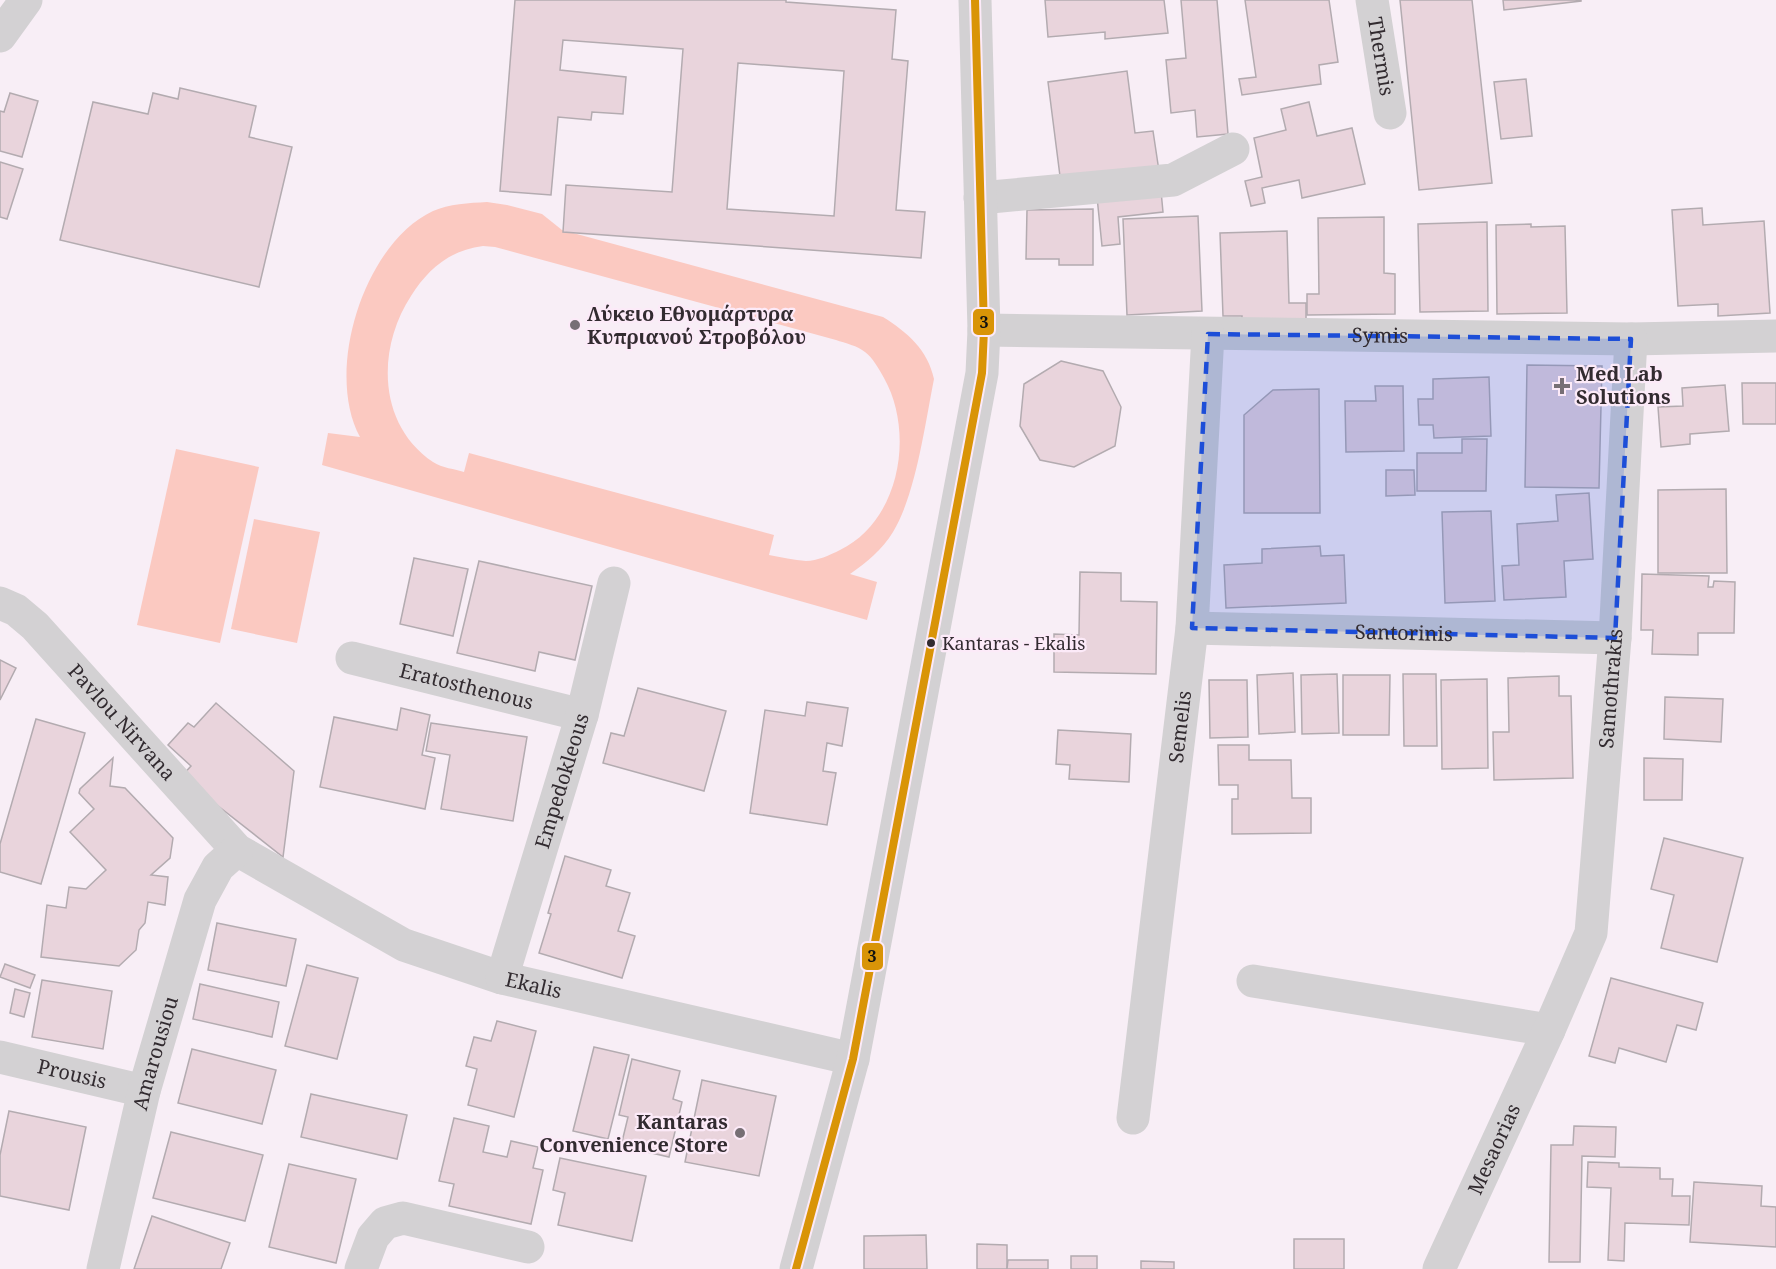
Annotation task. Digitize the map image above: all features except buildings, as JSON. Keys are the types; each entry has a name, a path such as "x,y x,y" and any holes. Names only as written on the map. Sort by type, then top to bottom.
{"street":[{"path":"0,36 26,0"},
{"path":"796,1269 853,1059 982,373 984,330 975,0"},
{"name":"Thermis","path":"1372,0 1390,113"},
{"path":"980,198 1173,180 1233,149"},
{"name":"Symis","path":"984,330 1632,339 1776,336"},
{"name":"Semelis","path":"1133,1118 1192,628 1208,334"},
{"name":"Samothrakis","path":"1549,1030 1591,933 1615,638 1632,339"},
{"name":"Empedokleous","path":"502,978 582,714 614,583"},
{"name":"Pavlou Nirvana","path":"0,603 16,610 35,626 237,850"},
{"name":"Santorinis","path":"1192,628 1615,638"},
{"name":"Eratosthenous","path":"352,658 582,714"},
{"name":"Ekalis","path":"237,850 404,945 502,978 853,1059"},
{"name":"Amarousiou","path":"102,1269 144,1091 200,900 218,867 237,850"},
{"path":"1253,981 1549,1030"},
{"name":"Mesaorias","path":"1438,1269 1549,1030"},
{"name":"Prousis","path":"0,1057 144,1091"},
{"path":"361,1269 373,1237 385,1223 403,1218 528,1247"}],"highlighted area":[{"path":"1208,334 1631,339 1615,638 1192,628"}],"shaded area":[{"path":"487,202 542,214 562,230 883,317 915,343 927,359 934,379 914,479 901,516 884,544 850,574 877,582 867,620 322,465 328,433 360,437 350,410 347,378 349,345 357,311 370,279 387,251 409,227 433,211 459,204","holes":["495,247 836,340 868,354 884,378 899,424 900,449 896,474 877,519 860,537 840,550 819,559 801,561 769,555 774,535 469,453 464,472 433,462 415,446 401,427 392,406 388,384 388,361 392,339 411,296 433,269 450,256 471,248"]},
{"path":"176,449 259,467 220,643 137,625"},
{"path":"254,519 320,532 297,643 231,629"}],"transit line":[{"name":"3","path":"796,1269 853,1059 982,373 984,330 975,0"}],"place":[{"name":"Λύκειο Εθνομάρτυρα Κυπριανού Στροβόλου","path":"575,325"},
{"name":"Med Lab Solutions","path":"1562,386"},
{"name":"Kantaras - Ekalis","path":"931,643"},
{"name":"Kantaras Convenience Store","path":"740,1133"}]}
